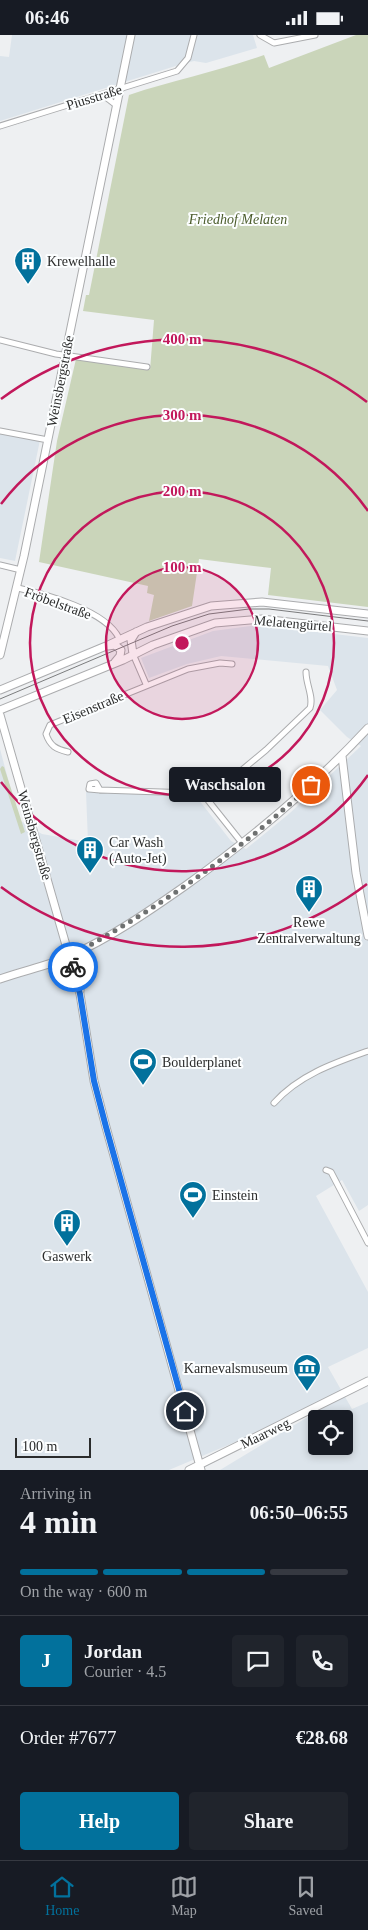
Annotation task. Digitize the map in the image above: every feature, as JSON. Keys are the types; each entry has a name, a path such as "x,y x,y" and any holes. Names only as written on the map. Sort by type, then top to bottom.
{"main road":[{"name":"Weinsbergstraße","path":"0,655 18,588 131,35"},
{"name":"Melatengürtel","path":"0,690 106,646 119,638 188,612 235,603 279,603 368,614"},
{"name":"Melatengürtel","path":"0,710 188,631 214,623 241,619 282,620 368,631"},
{"path":"133,654 131,640 136,631"},
{"path":"106,646 115,645 121,651 120,656 113,664"},
{"name":"Weinsbergstraße","path":"0,715 70,956 80,994 94,1081 200,1467"},
{"path":"0,979 70,956 159,905 284,810 342,756 368,728"},
{"path":"342,756 357,877 368,936"},
{"name":"Maarweg","path":"189,1470 200,1467 368,1381"}],"street":[{"name":"Piusstraße","path":"0,126 176,71 185,64 194,35"},
{"path":"260,35 270,43 280,43 315,35"},
{"path":"103,95 116,105"},
{"path":"0,340 66,355 147,367"},
{"path":"0,431 48,440"},
{"name":"Fröbelstraße","path":"0,565 21,570"},
{"name":"Fröbelstraße","path":"18,588 80,608 106,623 119,638"},
{"path":"133,654 146,685"},
{"name":"Eisenstraße","path":"68,752 56,749 50,743 46,734 50,725 146,685 200,666 220,663 232,664"},
{"path":"207,799 266,750 310,708 312,698 306,681 306,672"},
{"path":"100,790 200,794 207,799 242,843"},
{"path":"80,994 82,961 90,946"},
{"path":"274,1103 309,1075 368,1051"},
{"path":"326,1170 331,1173 367,1240"}],"shaded area":[{"path":"12,35 253,35 257,48 206,63 194,61 182,64 0,121 0,56 9,57"},
{"path":"0,433 40,440 15,561 0,558"},
{"path":"258,625 368,638 368,1205 359,1211 342,1180 316,1196 368,1292 368,1348 328,1367 352,1409 368,1402 368,1470 220,1470 308,1417 308,1455 353,1455 353,1410 319,1410 339,1398 169,1470 0,1470 0,749 19,820 42,834 88,842 86,792 195,795 231,841 246,849 290,813 361,746 347,737 320,710 337,690 328,666 221,656 187,664 149,678 141,658 213,631"}],"green space":[{"name":"Friedhof Melaten","path":"356,35 368,35 368,607 268,595 271,568 199,559 192,606 149,621 154,595 147,593 148,586 39,562 57,441 76,359 150,370 154,320 83,311 86,295 89,295 129,95 264,55 269,68"},
{"path":"2,766 4,767 25,832 21,834 0,769"}],"tram line":[{"path":"0,699 172,626 209,614 249,609 269,609 368,621"}],"way so far":[{"path":"73,967 70,956 150,911 225,858 284,810 311,785"}],"place":[{"name":"Krewelhalle","path":"28,285"},
{"name":"Waschsalon","path":"311,785"},
{"name":"Car Wash (Auto-Jet)","path":"90,874"},
{"name":"Rewe Zentralverwaltung","path":"309,913"},
{"name":"Boulderplanet","path":"143,1086"},
{"name":"Einstein","path":"193,1219"},
{"name":"Gaswerk","path":"67,1247"},
{"name":"Karnevalsmuseum","path":"307,1392"}],"route":[{"path":"73,967 80,994 94,1081 185,1411"}]}
